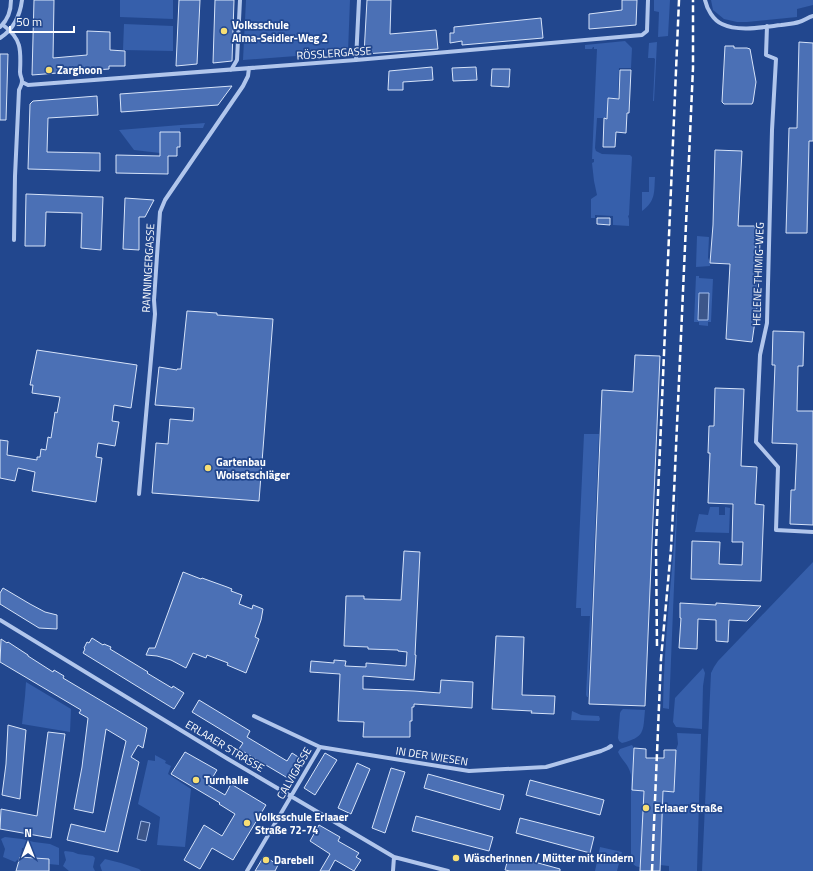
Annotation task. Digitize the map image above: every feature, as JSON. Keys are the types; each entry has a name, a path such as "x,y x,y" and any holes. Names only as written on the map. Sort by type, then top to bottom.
{"street":[{"path":"11,0 8,16 1,26 10,30 16,38 21,56 20,75 22,82 19,90 14,240"},
{"path":"0,38 14,25 19,16 22,0"},
{"path":"231,70 237,60 240,0"},
{"path":"356,60 359,0"},
{"name":"RÖSSLERGASSE","path":"22,82 28,85 231,70 642,35 647,31 648,0"},
{"path":"705,0 708,10 715,19 722,24 732,27 741,28 800,22 813,16"},
{"name":"HELENE-THIMIG-WEG","path":"767,26 766,55 776,59 772,130 767,323 760,355 756,442 778,467 776,530 813,532"},
{"name":"RANNINGERGASSE","path":"139,494 155,314 154,300 160,212 165,200 243,86 248,76 249,68"},
{"name":"ERLAAER STRASSE","path":"0,620 215,751 394,857 448,871"},
{"name":"IN DER WIESEN","path":"254,716 320,747 464,771 476,772 546,767 601,751 611,746"},
{"name":"CALVIGASSE","path":"247,871 320,747"},
{"path":"393,871 394,857"}],"shaded area":[{"path":"120,0 173,0 173,19 120,17"},
{"path":"246,0 350,0 348,52 243,60"},
{"path":"654,0 670,0 668,36 658,37 659,12 654,11"},
{"path":"711,0 813,0 813,5 797,9 797,17 737,22 724,19 713,10"},
{"path":"124,24 173,26 173,51 123,50"},
{"path":"625,41 632,48 631,68 619,68 618,98 607,98 607,118 597,118 595,148 596,151 602,154 630,155 632,157 628,216 629,226 613,225 613,216 595,215 595,218 591,218 591,199 597,195 592,163 594,162 594,159 592,159 597,49 594,49 593,47 592,49 585,49 585,45"},
{"path":"657,42 653,101 655,59 648,58 649,43"},
{"path":"205,123 203,128 180,128 180,132 160,132 160,153 134,150 119,130"},
{"path":"649,177 655,177 654,192 650,204 642,211 642,192 649,192"},
{"path":"697,236 709,237 708,258 710,266 696,267"},
{"path":"696,276 699,276 699,278 713,279 711,322 708,322 708,326 699,325 699,322 694,322"},
{"path":"699,293 709,293 708,320 698,320"},
{"path":"584,434 599,434 588,697 586,695 590,616 581,616 581,608 576,608"},
{"path":"678,489 669,709 663,708 664,681"},
{"path":"710,507 719,507 719,515 725,515 725,507 730,508 729,533 695,532 699,514 708,515"},
{"path":"813,562 813,871 702,871 711,673 718,661"},
{"path":"703,668 705,673 703,686 702,729 676,727 673,722 675,698"},
{"path":"26,682 71,709 70,732 22,724"},
{"path":"623,709 645,710 643,729 639,736 622,743 618,738 620,713"},
{"path":"572,711 581,715 599,716 600,719 599,721 571,720"},
{"path":"677,733 701,734 697,871 669,871 669,866 660,865 663,791 674,792 676,750 678,744"},
{"path":"632,745 634,748 632,790 644,791 640,867 634,865 631,858 631,775 618,752 620,749"},
{"path":"155,755 166,761 165,763 171,766 168,774 191,789 185,847 157,845 160,817 138,804 148,760 155,761"},
{"path":"141,821 150,823 146,841 137,839"},
{"path":"5,837 50,844 59,848 59,865 49,864 49,859 32,858 32,848 22,848 21,857 15,862 3,857 5,849 1,839"},
{"path":"600,847 622,852 617,871 595,871"},
{"path":"65,851 93,856 95,858 93,867 95,871 69,871 63,866 66,860"},
{"path":"105,859 139,869 141,871 102,871 100,865"}],"building":[{"path":"34,0 54,0 53,58 87,55 87,31 110,32 110,50 125,51 125,66 109,66 109,69 32,75"},
{"path":"179,0 200,0 197,64 176,66"},
{"name":"Volksschule Alma-Seidler-Weg 2","path":"215,0 234,0 232,61 213,63"},
{"path":"367,0 391,0 390,34 436,30 438,49 364,54"},
{"path":"622,0 637,0 636,25 589,29 589,14 622,10"},
{"path":"541,18 543,38 462,45 462,41 450,43 450,33 454,33 454,27"},
{"path":"799,42 813,43 813,141 809,141 807,233 786,233 789,128 797,128"},
{"path":"725,46 750,49 756,82 752,104 724,104 722,102"},
{"path":"0,54 8,54 6,120 0,120"},
{"path":"432,67 433,80 403,82 403,90 388,90 389,71"},
{"path":"476,67 477,80 453,81 452,68"},
{"path":"492,69 510,69 509,87 491,86"},
{"path":"620,70 631,70 629,113 627,113 626,133 616,132 615,147 603,147 604,118 607,119 608,98 619,99"},
{"path":"232,86 218,105 121,112 120,94"},
{"path":"97,96 98,115 48,118 47,152 100,153 100,171 28,169 30,104 33,101"},
{"path":"160,132 180,132 180,147 177,147 177,156 168,156 168,174 116,173 116,155 160,156"},
{"path":"715,150 742,151 738,226 755,226 758,300 752,342 726,339 730,264 710,263 713,225"},
{"path":"26,194 103,197 101,250 81,248 82,213 46,212 45,246 25,246"},
{"path":"125,198 154,200 145,217 139,217 139,250 123,249"},
{"path":"597,218 610,218 610,225 597,224"},
{"path":"187,311 217,313 217,315 273,319 259,501 152,493 156,443 168,444 170,419 193,421 194,408 155,405 159,367 177,370 181,369"},
{"path":"773,331 804,332 803,366 798,366 797,411 813,411 813,525 790,524 791,490 795,490 797,444 772,443 775,365 772,365"},
{"path":"37,350 137,365 131,408 114,405 112,421 119,422 115,446 98,443 96,457 102,458 96,502 32,491 35,472 18,468 15,481 0,478 0,440 8,441 7,455 37,460 37,457 40,457 41,449 46,450 48,437 51,438 55,412 57,413 60,397 32,393 33,385 30,385"},
{"path":"635,355 660,356 645,706 589,704 602,390 633,392"},
{"path":"715,388 744,389 741,466 757,467 755,504 764,505 761,581 691,579 692,541 720,542 719,564 742,565 743,542 732,542 733,504 708,503 710,453 708,453 709,426 714,426"},
{"path":"404,551 420,552 414,680 363,676 363,689 440,693 441,680 473,682 472,708 414,704 414,707 412,707 412,721 410,721 410,737 363,737 364,722 338,721 340,674 310,672 311,661 334,663 334,660 346,661 345,666 366,667 366,663 406,666 407,652 398,650 368,649 368,647 344,646 346,596 364,596 364,599 401,600"},
{"path":"183,572 232,589 231,591 242,595 239,604 252,609 253,605 263,609 255,637 259,639 246,673 227,665 228,663 207,655 206,658 193,653 186,668 171,660 146,655 149,648 155,648"},
{"path":"3,588 45,612 57,615 57,629 39,628 0,604 0,593"},
{"path":"680,603 716,605 716,603 761,606 747,621 729,620 728,642 716,641 716,620 698,619 697,649 679,648 681,618"},
{"path":"496,636 524,637 522,695 555,696 554,714 531,713 532,711 492,709"},
{"path":"92,638 103,645 104,644 111,647 110,649 148,672 147,673 172,688 173,686 184,693 174,709 83,653 87,642 89,643"},
{"path":"1,639 147,728 143,748 138,745 131,757 139,762 118,852 67,840 71,824 105,832 126,741 106,729 93,813 74,809 82,767 88,718 79,713 81,710 0,662"},
{"path":"199,700 250,731 247,737 287,761 292,753 303,760 291,780 239,749 243,743 192,712"},
{"path":"8,725 26,730 20,799 2,795 6,764"},
{"path":"48,732 65,734 51,838 0,829 1,809 37,816"},
{"name":"Erlaaer Straße","path":"634,748 646,749 646,758 664,758 664,750 676,750 674,792 663,791 660,871 640,871 644,791 632,790"},
{"path":"185,752 217,770 208,785 225,795 231,784 266,805 233,860 212,848 200,869 184,860 204,825 222,836 235,814 219,804 220,803 171,774"},
{"path":"325,753 337,760 315,795 304,788"},
{"path":"357,763 370,769 351,814 338,808"},
{"path":"391,768 405,772 385,833 372,828"},
{"path":"428,774 504,795 500,810 424,788"},
{"path":"530,780 604,800 600,815 526,795"},
{"path":"416,816 493,837 489,851 412,831"},
{"path":"520,818 594,837 590,853 516,833"},
{"path":"319,825 340,837 338,841 359,853 356,857 361,860 354,871 335,860 329,871 320,871 330,854 310,841"},
{"path":"509,855 560,869 560,871 505,870"},
{"name":"Darebell","path":"264,856 278,865 275,871 255,871"},
{"path":"20,857 49,859 49,871 16,871"}],"railway":[{"path":"657,646 656,547 679,0"},
{"path":"652,871 661,659 671,549 674,492 693,68 693,0"}],"place":[{"name":"Volksschule Alma-Seidler-Weg 2","path":"224,31"},
{"name":"Zarghoon","path":"49,70"},
{"name":"Gartenbau Woisetschläger","path":"208,468"},
{"name":"Turnhalle","path":"196,780"},
{"name":"Erlaaer Straße","path":"646,808"},
{"name":"Volksschule Erlaaer Straße 72-74","path":"247,823"},
{"name":"Wäscherinnen / Mütter mit Kindern","path":"456,858"},
{"name":"Darebell","path":"266,860"}]}
